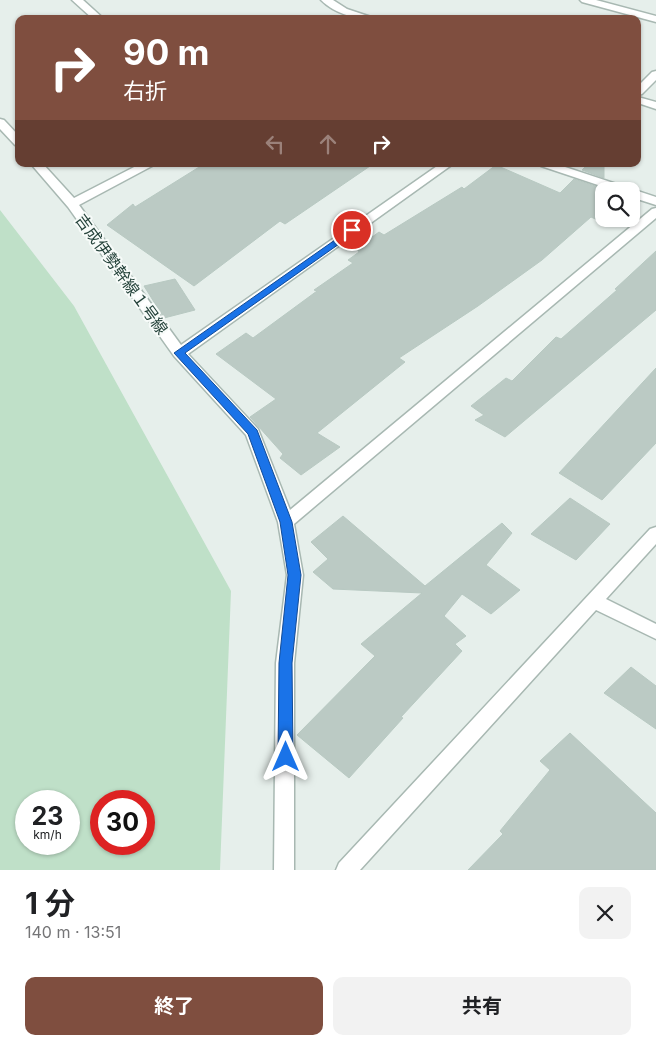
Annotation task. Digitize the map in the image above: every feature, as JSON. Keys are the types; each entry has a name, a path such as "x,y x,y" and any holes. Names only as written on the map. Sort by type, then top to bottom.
{"street":[{"path":"81,3 93,0"},
{"path":"326,0 344,11 358,15"},
{"path":"585,0 656,19"},
{"path":"81,3 94,15"},
{"path":"641,89 656,74"},
{"path":"641,101 656,106"},
{"path":"0,122 15,139"},
{"name":"吉成伊勢幹線１号線","path":"40,167 72,204 179,353 253,433 286,522 295,575 286,663 284,870"},
{"path":"72,204 142,167"},
{"path":"179,353 443,167"},
{"path":"554,167 600,182"},
{"path":"640,196 656,201"},
{"path":"286,522 656,212"},
{"path":"346,870 656,533"},
{"path":"594,602 656,632"}],"green space":[{"path":"0,210 74,306 231,591 220,870 0,870"}],"building":[{"path":"199,167 369,167 285,224 280,221 194,286 107,225 133,204 135,207"},
{"path":"493,167 501,167 560,193 574,179 595,186 595,219 591,217 542,260 478,306 399,358 405,362 317,433 340,447 301,475 280,458 283,454 250,417 276,399 216,354 246,333 253,338 317,291 314,290 353,263 348,260 359,252 357,248 379,232 384,235 462,187 464,189"},
{"path":"585,167 604,167 604,178 582,170"},
{"path":"656,251 656,310 505,437 475,420 484,415 471,406 506,378 512,381 556,337 561,339 617,290 615,289"},
{"path":"175,279 195,310 164,318 144,286"},
{"path":"656,368 656,443 602,500 559,473"},
{"path":"570,498 610,524 576,560 531,534"},
{"path":"343,516 425,586 502,523 512,533 486,565 520,590 491,614 462,594 444,616 466,636 455,644 462,651 401,717 403,718 349,778 297,735 375,656 361,644 422,593 333,589 313,572 328,559 311,542"},
{"path":"631,667 656,686 656,729 604,693"},
{"path":"570,733 656,813 656,870 468,870 503,834 500,831 550,770 540,761"}],"route":[{"path":"286,757 286,663 295,575 286,522 253,433 179,353 352,230"}]}
